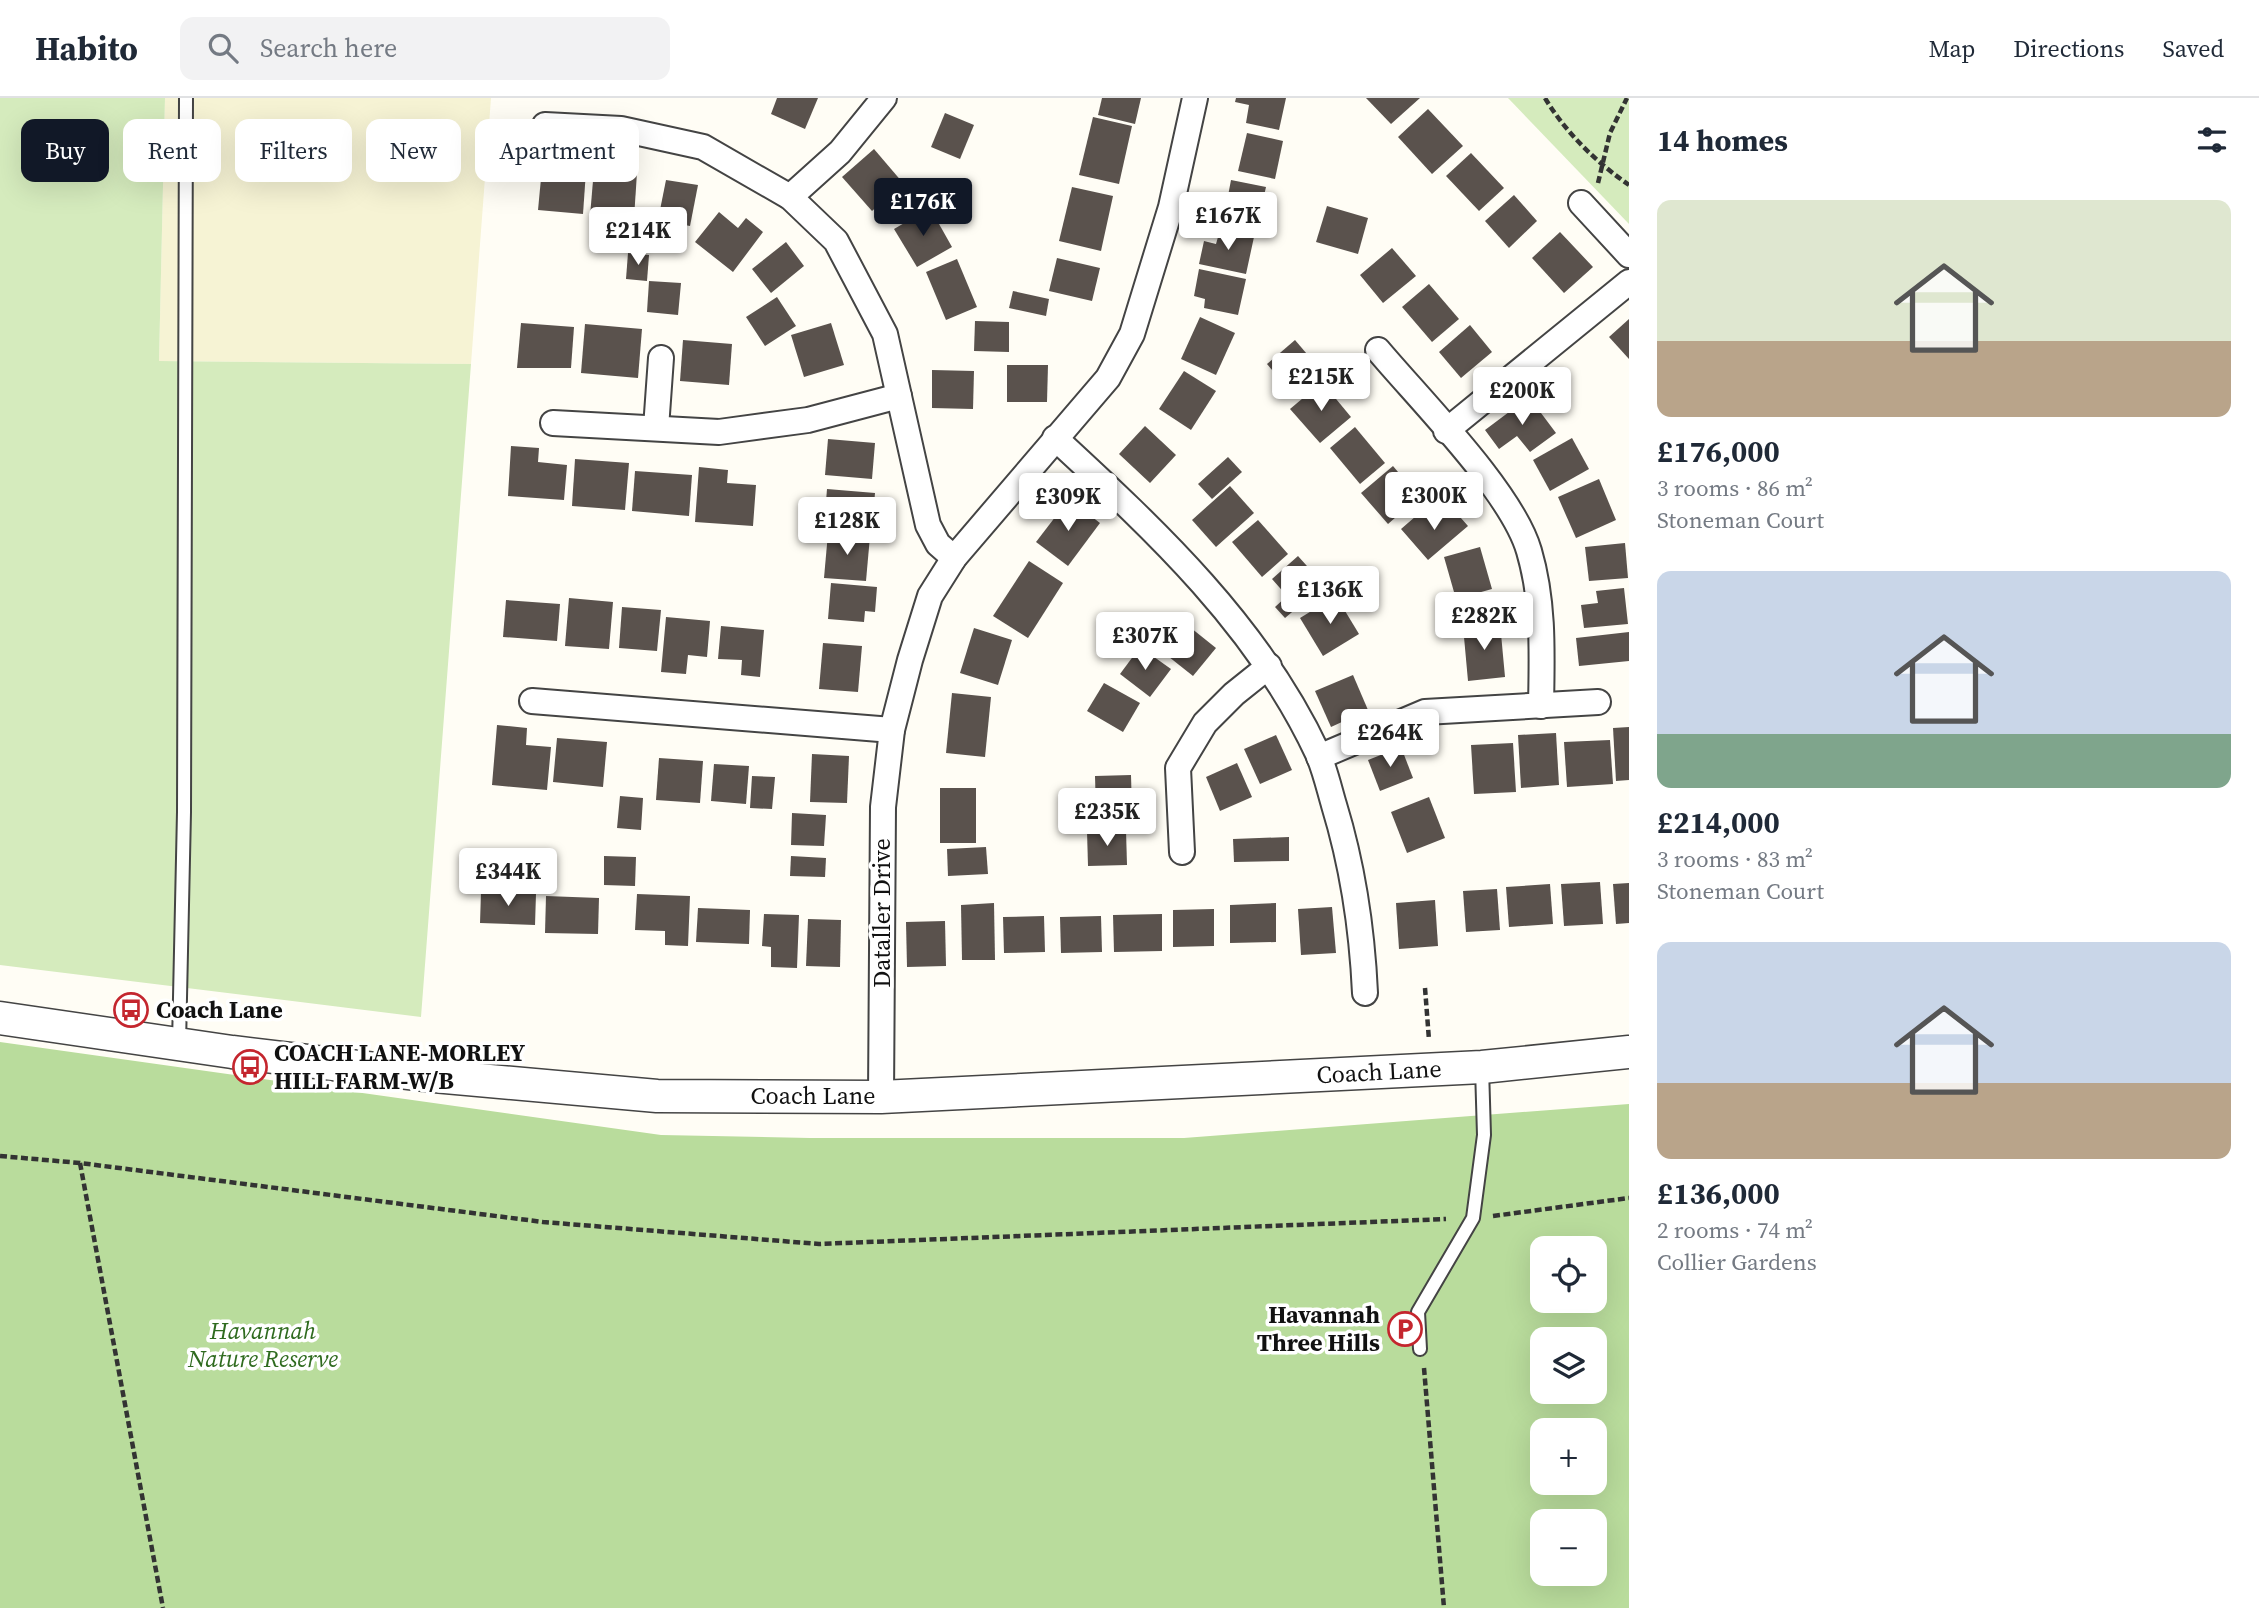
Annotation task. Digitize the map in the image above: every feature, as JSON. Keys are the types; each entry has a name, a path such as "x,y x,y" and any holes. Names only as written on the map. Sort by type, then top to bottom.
{"street":[{"path":"790,197 840,152 884,98"},
{"name":"Dataller Drive","path":"881,1097 883,807 892,730 930,596 954,558 1108,378 1132,334 1171,207 1195,98"},
{"path":"639,133 703,147 790,197 836,241 885,334 928,525 939,544 954,558"},
{"path":"1581,203 1629,255"},
{"path":"1447,431 1629,282"},
{"path":"1378,351 1500,494 1529,549 1542,615 1541,706"},
{"path":"656,428 661,358"},
{"path":"553,423 719,432 808,420 900,396"},
{"path":"1055,438 1142,518 1194,573 1228,611 1269,666 1319,757 1351,860 1362,939 1365,993"},
{"path":"1182,852 1178,768 1205,723 1234,694 1269,666"},
{"path":"531,701 892,730"},
{"path":"1319,757 1425,712 1598,702"},
{"name":"Coach Lane","path":"0,1018 434,1076 657,1096 881,1097 1482,1067 1629,1052"}],"lane":[{"path":"179,1044 184,798 186,98"},
{"path":"1420,1349 1418,1312 1474,1218 1484,1135 1482,1067"}],"path":[{"path":"1545,98 1556,116 1601,166 1629,185"},
{"path":"1581,203 1596,191 1610,133 1627,98"},
{"path":"1425,988 1430,1070"},
{"path":"0,1156 80,1163 543,1222 819,1244 1474,1218 1629,1198"},
{"path":"80,1163 163,1608"},
{"path":"1420,1349 1428,1387 1444,1608"}],"shaded area":[{"path":"165,98 491,98 489,119 475,119 475,182 485,182 471,364 159,361 163,182 221,182 221,119 165,119"}],"green space":[{"path":"0,98 165,98 165,119 123,119 123,182 163,182 159,361 471,364 421,1017 0,965"},
{"path":"1508,98 1629,98 1629,224"},
{"name":"Havannah Nature Reserve","path":"0,1042 661,1135 810,1138 1184,1138 1629,1104 1629,1608 0,1608"}],"building":[{"path":"777,98 818,98 805,129 771,114"},
{"path":"1102,98 1141,98 1135,124 1098,115"},
{"path":"1236,98 1286,98 1279,130 1246,123 1249,105 1235,102"},
{"path":"1366,98 1420,98 1391,124"},
{"path":"1428,109 1463,146 1432,174 1398,137"},
{"path":"945,113 974,125 960,159 931,147"},
{"path":"1093,117 1132,126 1119,184 1079,175"},
{"path":"1247,133 1283,141 1275,179 1238,171"},
{"path":"874,149 903,183 872,211 842,177"},
{"path":"1471,153 1504,188 1479,211 1446,176"},
{"path":"666,180 698,185 690,226 658,220"},
{"path":"1231,180 1266,187 1256,231 1207,220 1212,198 1227,201"},
{"path":"541,182 585,182 583,214 538,210"},
{"path":"593,182 636,182 634,219 590,216"},
{"path":"1072,187 1113,196 1101,251 1059,241"},
{"path":"1514,195 1537,221 1509,248 1485,221"},
{"path":"1327,206 1368,218 1358,254 1316,242"},
{"path":"930,208 952,247 917,267 894,229"},
{"path":"719,212 738,228 746,218 763,232 733,272 695,242"},
{"path":"1220,230 1254,237 1246,274 1199,264 1204,241 1216,244"},
{"path":"1560,232 1593,267 1564,293 1532,258"},
{"path":"786,242 804,266 771,293 752,269"},
{"path":"1392,248 1416,276 1383,303 1360,275"},
{"path":"628,253 649,255 647,281 626,279"},
{"path":"1057,258 1100,268 1092,301 1049,291"},
{"path":"957,259 977,307 946,320 926,272"},
{"path":"1199,269 1246,279 1238,315 1204,308 1205,299 1194,296"},
{"path":"649,281 681,283 678,315 647,312"},
{"path":"1429,284 1459,319 1432,342 1402,307"},
{"path":"1013,291 1049,299 1046,316 1009,308"},
{"path":"777,297 796,326 765,346 746,317"},
{"path":"1200,317 1235,333 1216,375 1181,359"},
{"path":"1629,319 1629,359 1609,337"},
{"path":"975,321 1009,322 1009,352 974,351"},
{"path":"521,323 574,327 571,368 517,368"},
{"path":"831,323 844,365 804,377 791,335"},
{"path":"585,324 642,329 638,378 581,373"},
{"path":"1470,325 1492,352 1461,378 1439,352"},
{"path":"683,340 732,344 729,385 680,381"},
{"path":"1295,340 1324,374 1296,399 1267,364"},
{"path":"1007,365 1048,365 1047,402 1007,402"},
{"path":"932,370 974,371 973,409 932,408"},
{"path":"1184,371 1216,391 1191,430 1159,409"},
{"path":"1322,382 1351,417 1320,443 1290,409"},
{"path":"1529,397 1556,433 1530,452 1517,436 1499,449 1485,430"},
{"path":"1145,426 1176,455 1150,483 1119,454"},
{"path":"1355,427 1385,463 1360,484 1330,448"},
{"path":"1572,438 1589,469 1550,491 1533,460"},
{"path":"828,439 875,443 872,479 825,475"},
{"path":"511,446 539,448 538,462 567,465 564,500 508,496"},
{"path":"1228,457 1242,472 1212,499 1198,484"},
{"path":"575,459 629,463 625,510 572,506"},
{"path":"1393,466 1419,497 1388,524 1361,493"},
{"path":"699,467 728,470 727,483 756,485 753,526 695,522"},
{"path":"635,471 692,475 689,516 632,511"},
{"path":"1599,479 1616,520 1576,538 1558,497"},
{"path":"1230,486 1254,513 1216,547 1192,520"},
{"path":"827,489 875,493 872,531 824,527"},
{"path":"1069,499 1100,523 1068,566 1036,542"},
{"path":"1453,509 1468,526 1428,560 1401,529 1423,510 1436,524"},
{"path":"1258,520 1288,554 1262,577 1232,542"},
{"path":"828,533 870,536 866,581 824,578"},
{"path":"1625,543 1628,578 1589,581 1585,547"},
{"path":"1480,547 1492,589 1456,599 1444,557"},
{"path":"1298,556 1324,585 1285,618 1275,607 1287,596 1272,579"},
{"path":"1029,561 1063,583 1028,638 993,616"},
{"path":"831,583 877,587 875,612 865,611 864,622 828,619"},
{"path":"1624,588 1628,624 1584,628 1581,605 1598,603 1596,591"},
{"path":"1336,596 1359,634 1323,656 1300,618"},
{"path":"569,598 613,602 609,649 565,646"},
{"path":"506,600 560,604 557,641 503,637"},
{"path":"622,607 661,610 657,651 619,648"},
{"path":"666,617 710,621 707,657 688,655 686,674 661,672"},
{"path":"1181,620 1216,648 1193,676 1159,649"},
{"path":"1500,623 1505,677 1468,681 1463,626"},
{"path":"721,626 764,630 760,677 741,675 742,660 718,659"},
{"path":"974,628 1012,640 998,685 960,673"},
{"path":"1629,632 1629,661 1579,666 1576,638"},
{"path":"823,643 862,646 858,692 819,689"},
{"path":"1140,647 1171,669 1150,697 1120,674"},
{"path":"1353,675 1368,710 1331,727 1315,691"},
{"path":"1104,683 1140,703 1123,732 1087,711"},
{"path":"952,693 991,697 985,757 946,753"},
{"path":"497,725 527,728 526,745 551,747 547,790 492,785"},
{"path":"1629,727 1629,780 1616,781 1613,728"},
{"path":"1556,733 1559,785 1521,788 1518,735"},
{"path":"1276,735 1292,770 1260,784 1244,749"},
{"path":"557,738 607,742 603,787 553,782"},
{"path":"1610,740 1613,784 1567,787 1564,742"},
{"path":"1513,743 1516,792 1474,794 1471,745"},
{"path":"1401,747 1413,778 1380,791 1368,760"},
{"path":"812,754 849,756 847,803 810,802"},
{"path":"659,758 703,761 700,803 656,800"},
{"path":"1237,763 1252,797 1220,811 1206,777"},
{"path":"714,764 749,766 746,804 711,801"},
{"path":"1131,775 1132,811 1096,812 1095,776"},
{"path":"752,776 775,777 772,809 750,808"},
{"path":"940,788 976,788 976,843 940,843"},
{"path":"620,796 643,798 641,830 617,828"},
{"path":"1429,797 1445,838 1407,853 1391,812"},
{"path":"792,813 826,815 824,846 791,845"},
{"path":"1126,830 1127,865 1088,866 1087,831"},
{"path":"1289,837 1289,861 1234,862 1233,839"},
{"path":"986,847 988,874 948,876 947,849"},
{"path":"604,856 636,857 635,886 604,885"},
{"path":"791,856 826,858 825,877 790,876"},
{"path":"1600,882 1603,924 1564,926 1561,884"},
{"path":"1629,883 1629,923 1616,924 1613,884"},
{"path":"1550,884 1553,924 1509,927 1506,887"},
{"path":"1497,889 1500,930 1466,932 1463,891"},
{"path":"481,891 536,893 535,925 480,923"},
{"path":"637,894 690,896 688,946 665,945 665,931 635,930"},
{"path":"546,896 599,898 598,934 545,933"},
{"path":"1435,900 1438,946 1399,949 1396,903"},
{"path":"994,903 995,960 962,960 961,905"},
{"path":"1276,903 1276,942 1230,943 1230,905"},
{"path":"1332,907 1336,953 1301,955 1298,909"},
{"path":"698,908 750,910 749,944 696,942"},
{"path":"1214,909 1214,946 1173,947 1173,910"},
{"path":"764,914 799,915 797,968 771,967 771,947 762,946"},
{"path":"1162,914 1162,951 1114,952 1113,915"},
{"path":"1044,916 1045,952 1004,953 1003,917"},
{"path":"1101,916 1102,952 1061,953 1060,917"},
{"path":"808,919 841,920 840,967 806,966"},
{"path":"945,921 946,966 907,967 906,922"}],"place":[{"name":"Coach Lane","path":"131,1010"},
{"name":"COACH LANE-MORLEY HILL FARM-W/B","path":"250,1067"},
{"name":"Havannah Three Hills","path":"1405,1329"}]}
